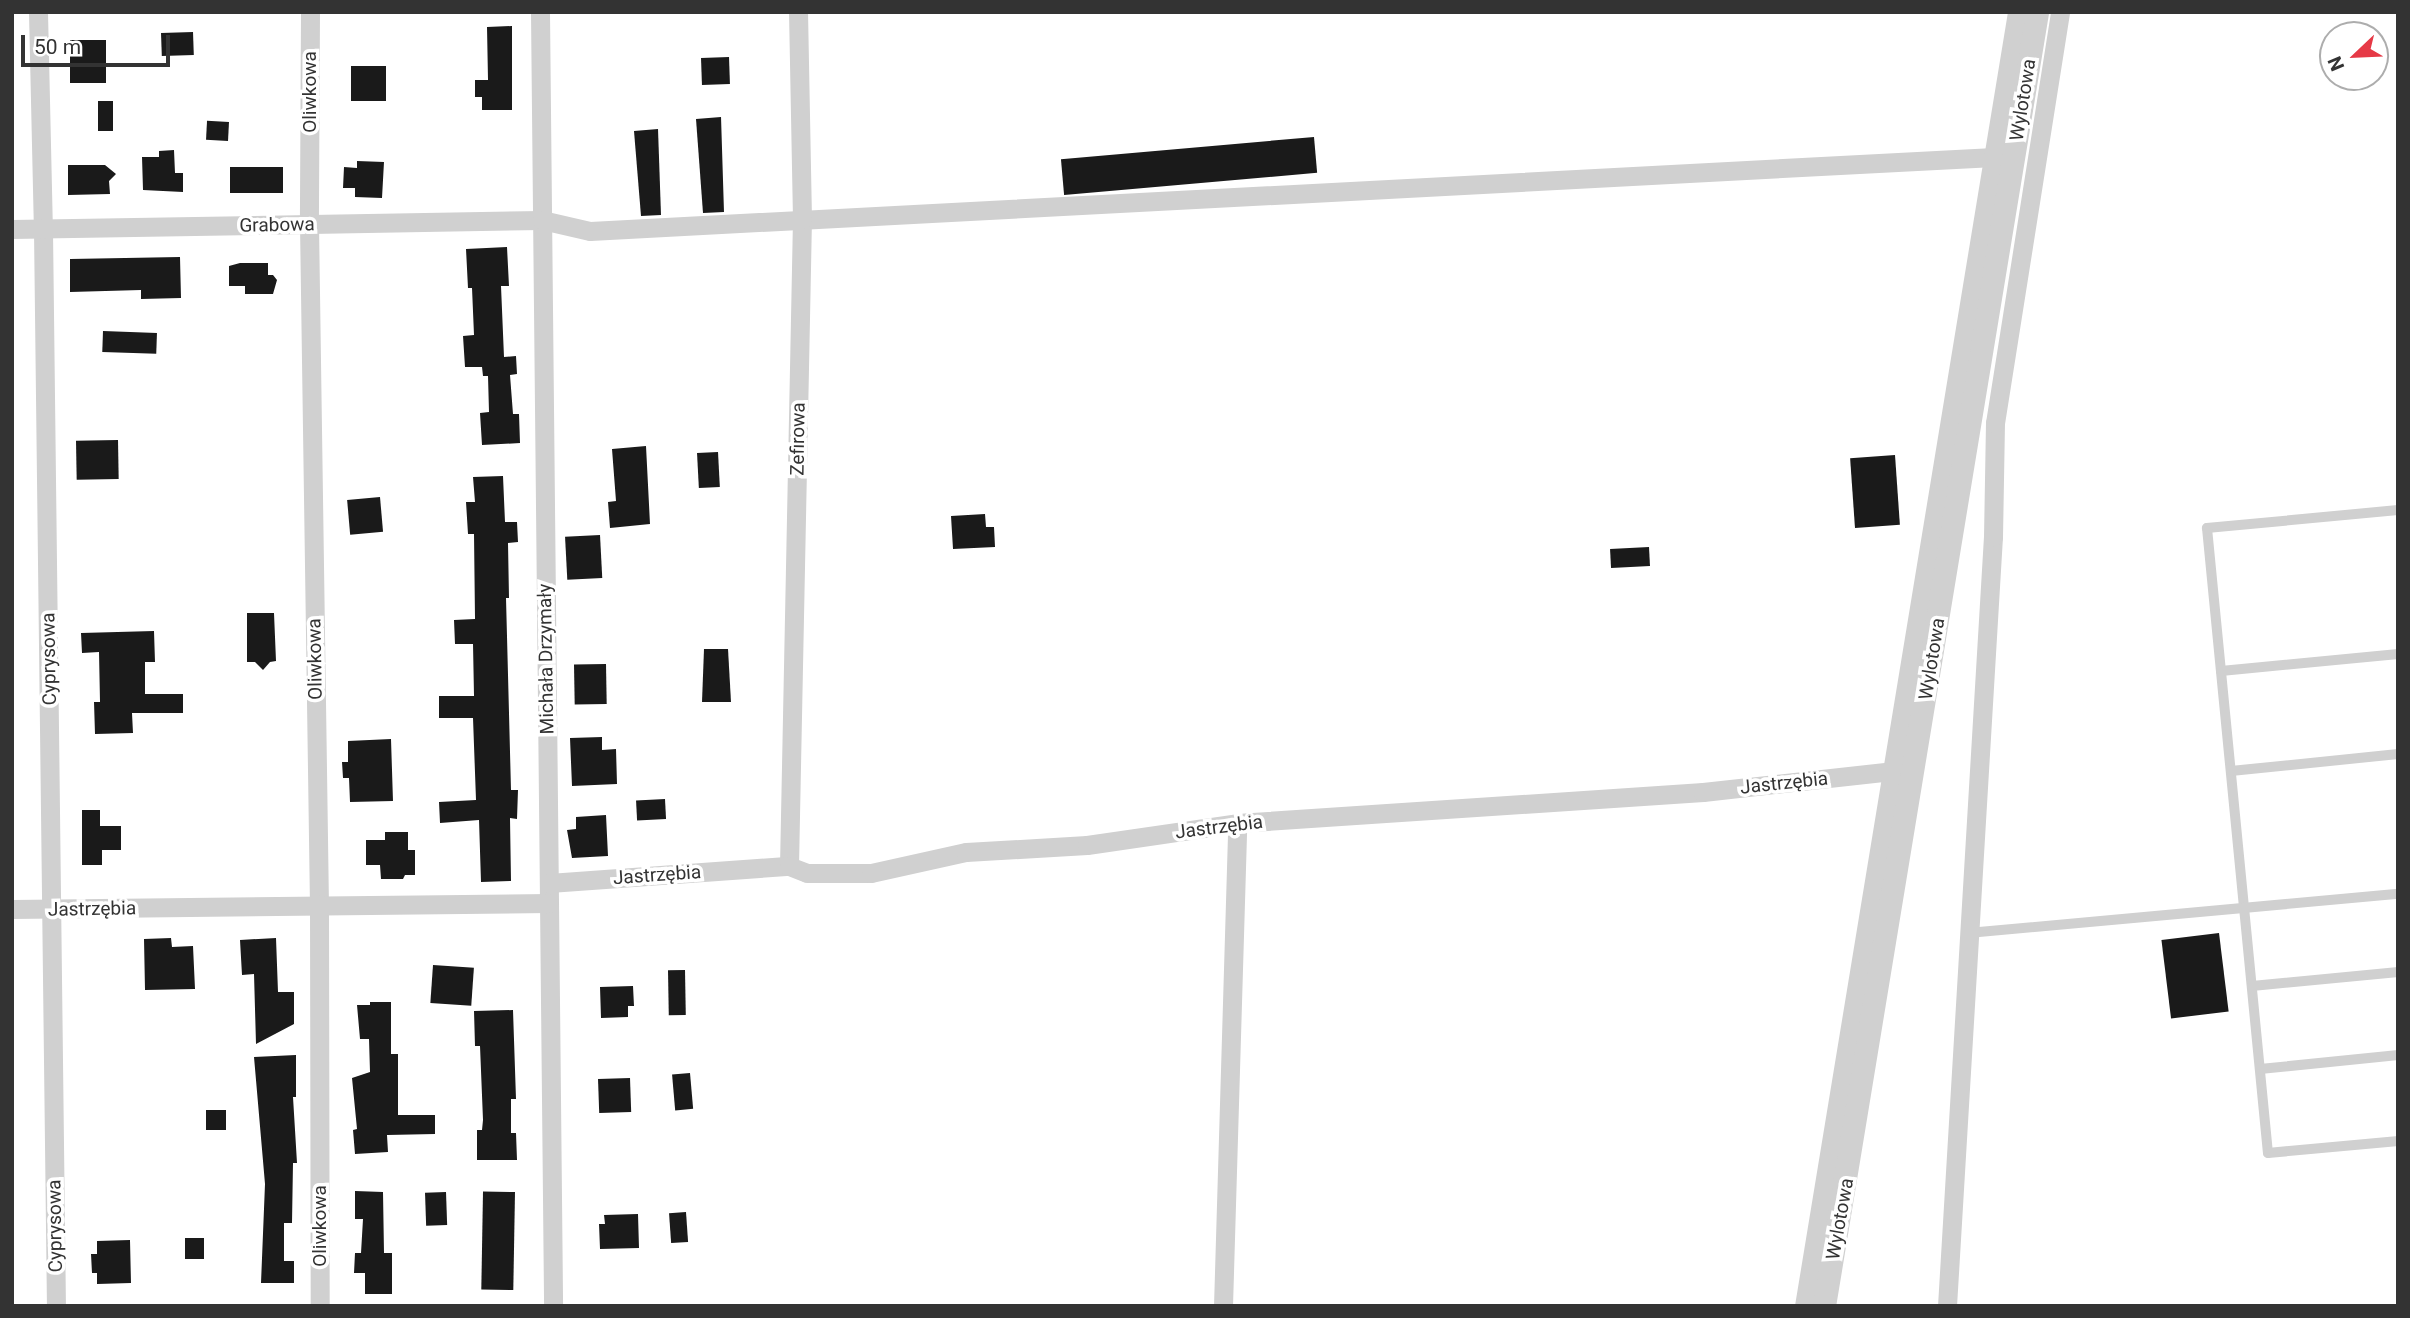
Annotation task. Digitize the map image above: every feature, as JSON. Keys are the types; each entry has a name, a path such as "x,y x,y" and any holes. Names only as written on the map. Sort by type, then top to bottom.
{"street":[{"name":"Cyprysowa","path":"38,12 56,1306"},
{"name":"Oliwkowa","path":"310,12 309,224 319,904 320,1306"},
{"name":"Michała Drzymały","path":"540,12 553,1306"},
{"name":"Zefirowa","path":"789,866 803,219 798,12"},
{"name":"Wylotowa","path":"1804,1306 2017,12"},
{"name":"Wylotowa","path":"1825,1306 2037,12"},
{"name":"Wylotowa","path":"1947,1306 1993,537 1995,423 2060,12"},
{"name":"Grabowa","path":"12,229 542,220 590,231 1994,157"},
{"name":"Jastrzębia","path":"549,883 789,866 807,873 871,873 967,852 1087,845 1237,823 1690,793 1892,771"},
{"path":"1223,1306 1237,823"},
{"name":"Jastrzębia","path":"12,909 549,903"}],"lane":[{"path":"2398,510 2207,528 2268,1153 2398,1141"},
{"path":"2221,671 2398,654"},
{"path":"2231,771 2398,754"},
{"path":"1968,933 2398,894"},
{"path":"2252,986 2398,972"},
{"path":"2260,1069 2398,1055"}],"building":[{"path":"512,26 512,110 482,110 482,97 475,97 475,80 488,80 487,27"},
{"path":"193,32 194,55 162,56 161,33"},
{"path":"70,40 106,40 106,83 70,83"},
{"path":"729,57 730,84 702,85 701,58"},
{"path":"351,66 386,66 386,101 351,101"},
{"path":"98,101 113,101 113,131 98,131"},
{"path":"721,117 724,212 703,213 696,119"},
{"path":"207,121 229,122 228,141 206,140"},
{"path":"658,129 661,215 641,216 634,131"},
{"path":"1314,137 1317,173 1064,195 1061,159"},
{"path":"174,150 175,173 183,173 183,192 143,190 142,157 159,157 159,151"},
{"path":"357,161 384,162 382,198 355,197 355,188 343,188 344,167 357,168"},
{"path":"68,165 105,165 116,174 109,181 110,194 68,195"},
{"path":"230,167 283,167 283,193 230,193"},
{"path":"507,247 509,286 501,286 504,357 516,356 517,374 510,375 513,414 519,414 520,443 482,445 480,413 489,412 488,376 483,376 482,367 465,367 463,336 474,335 472,288 468,288 466,249"},
{"path":"180,257 181,298 141,299 141,290 70,292 70,259"},
{"path":"240,263 268,263 268,275 273,275 277,280 273,294 245,294 245,286 229,286 229,266"},
{"path":"103,331 157,333 156,354 102,352"},
{"path":"118,440 119,479 77,480 76,441"},
{"path":"646,446 650,524 610,528 608,502 616,501 612,449"},
{"path":"718,452 720,487 699,488 697,453"},
{"path":"1895,455 1900,525 1855,528 1850,458"},
{"path":"503,476 505,522 517,522 518,542 508,543 509,598 506,598 511,790 518,790 517,819 510,818 511,881 481,882 479,820 440,823 439,802 476,800 473,718 439,718 439,696 474,696 473,644 455,644 454,620 475,619 474,534 468,534 466,502 475,502 473,477"},
{"path":"380,497 383,532 350,535 347,500"},
{"path":"985,514 986,527 994,527 995,547 953,549 951,516"},
{"path":"600,535 602,578 567,580 565,537"},
{"path":"1649,547 1650,566 1611,568 1610,549"},
{"path":"247,613 274,613 276,661 270,662 263,670 255,662 247,662"},
{"path":"154,631 155,662 145,662 145,694 183,694 183,713 132,713 133,733 95,734 94,702 100,702 99,652 82,653 81,633"},
{"path":"704,649 728,649 731,702 702,702"},
{"path":"606,664 607,704 575,705 574,665"},
{"path":"602,737 602,750 616,749 617,784 572,786 570,738"},
{"path":"391,739 393,801 350,802 349,778 343,778 342,762 348,762 348,741"},
{"path":"665,799 666,819 637,820 636,801"},
{"path":"82,810 100,810 100,826 121,826 121,850 102,850 102,865 82,865"},
{"path":"606,815 608,856 572,858 567,830 576,829 576,817"},
{"path":"385,832 408,832 408,850 415,850 415,875 405,875 403,879 381,879 380,865 366,865 366,840 385,840"},
{"path":"2219,933 2229,1011 2171,1018 2161,940"},
{"path":"171,938 172,947 193,946 195,989 145,990 144,939"},
{"path":"276,938 278,992 294,992 294,1024 256,1044 254,974 242,975 240,940"},
{"path":"433,965 474,968 471,1006 430,1003"},
{"path":"668,970 685,970 686,1015 669,1015"},
{"path":"633,986 634,1006 628,1006 628,1017 601,1018 600,987"},
{"path":"370,1002 391,1002 391,1054 398,1054 398,1115 435,1115 435,1134 387,1135 388,1152 355,1154 353,1130 357,1129 352,1078 370,1072 369,1039 360,1039 357,1005 370,1005"},
{"path":"513,1010 516,1099 511,1099 511,1133 516,1133 517,1160 477,1160 477,1130 482,1130 483,1120 480,1046 475,1046 474,1011"},
{"path":"296,1055 296,1097 293,1097 297,1163 293,1163 292,1223 284,1223 284,1261 294,1261 294,1283 261,1283 265,1184 254,1057"},
{"path":"690,1073 693,1109 675,1110 672,1075"},
{"path":"630,1078 631,1112 599,1113 598,1079"},
{"path":"206,1110 226,1110 226,1130 206,1130"},
{"path":"355,1191 383,1192 384,1253 392,1253 392,1294 365,1294 365,1273 354,1273 355,1253 361,1253 363,1219 355,1219"},
{"path":"483,1191 515,1192 513,1290 481,1289"},
{"path":"446,1192 447,1225 426,1226 425,1193"},
{"path":"686,1212 688,1242 671,1243 669,1213"},
{"path":"638,1214 639,1248 600,1249 599,1224 605,1224 604,1215"},
{"path":"185,1238 204,1238 204,1259 185,1259"},
{"path":"130,1240 131,1283 97,1284 97,1273 92,1273 91,1254 97,1254 97,1241"}]}
